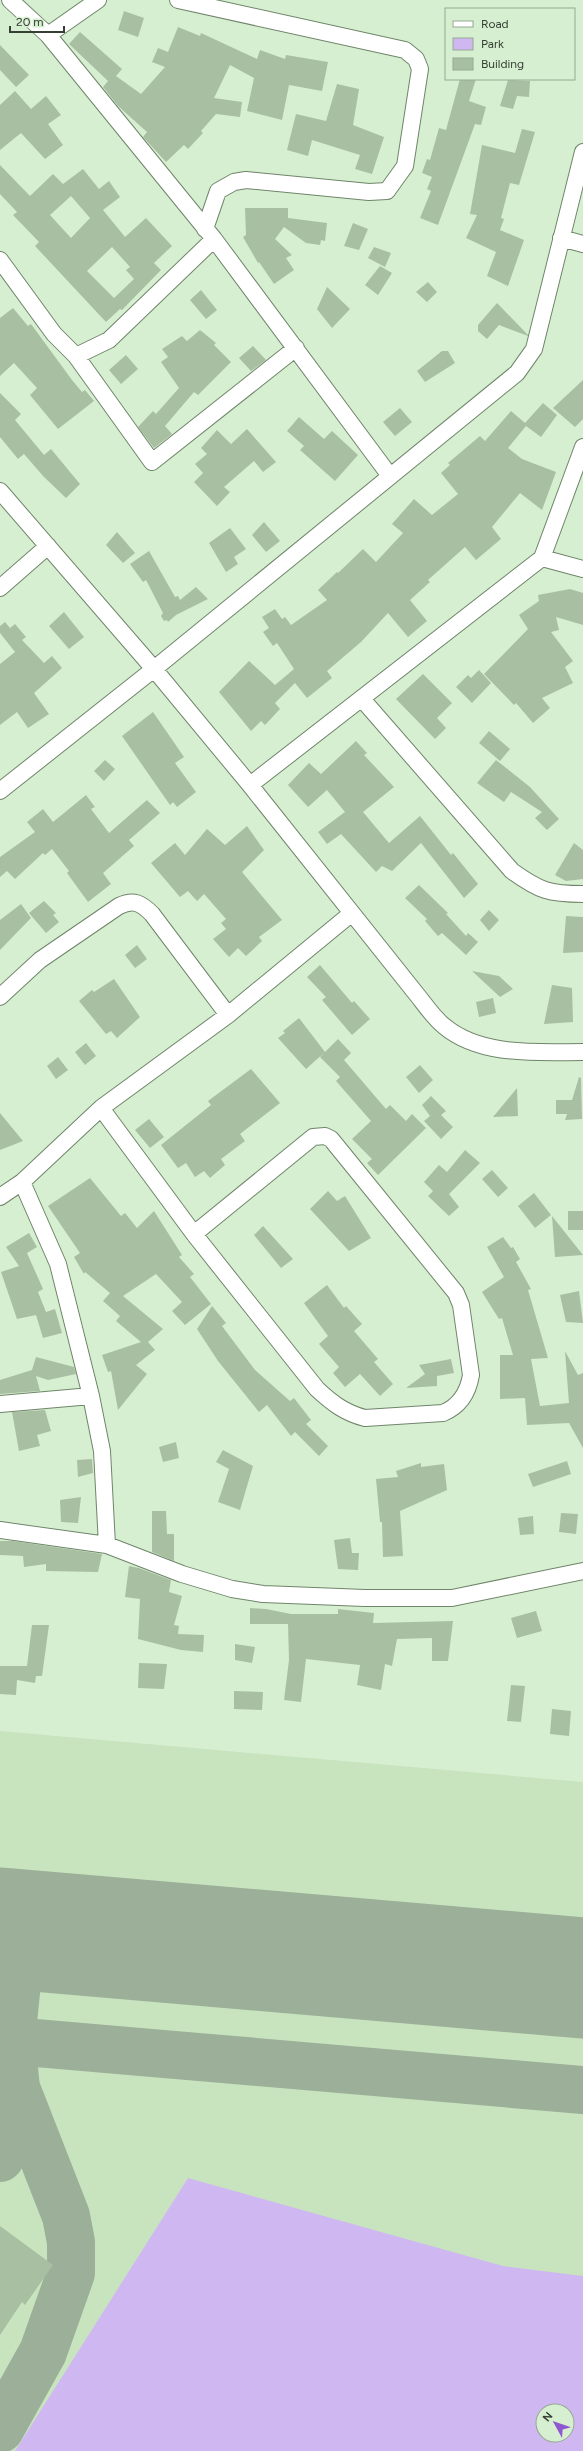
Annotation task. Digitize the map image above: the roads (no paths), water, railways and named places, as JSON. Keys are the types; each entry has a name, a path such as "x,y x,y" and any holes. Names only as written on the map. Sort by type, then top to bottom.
{"street":[{"path":"10,0 48,35 210,234 390,476"},
{"path":"48,35 98,0"},
{"path":"76,356 109,340 210,234 218,191 234,182 246,180 369,192 387,191 405,166 420,69 416,59 405,50 178,0"},
{"path":"0,791 154,669 517,373 534,349 583,152"},
{"path":"561,238 583,244"},
{"path":"0,260 54,334 76,356 152,462 296,348"},
{"path":"250,785 542,558 583,447"},
{"path":"0,491 154,669 250,785 352,914 444,1026 464,1038 498,1049 583,1052"},
{"path":"0,588 48,546"},
{"path":"542,558 583,569"},
{"path":"362,699 512,871 541,890 555,894 583,894"},
{"path":"0,998 40,960 119,906 133,902 143,905 152,914 228,1015"},
{"path":"0,1197 22,1182 102,1108 228,1015 352,914"},
{"path":"102,1108 194,1234 317,1389 341,1409 364,1418 443,1413 454,1409 462,1399 469,1386 471,1375 461,1305 456,1293 331,1139 325,1136 313,1137 194,1234"},
{"path":"22,1182 58,1264 91,1396 102,1451 107,1544"},
{"path":"0,1404 91,1396"},
{"path":"0,1530 107,1544 182,1574 232,1589 263,1594 365,1598 452,1598 583,1572"}]}
